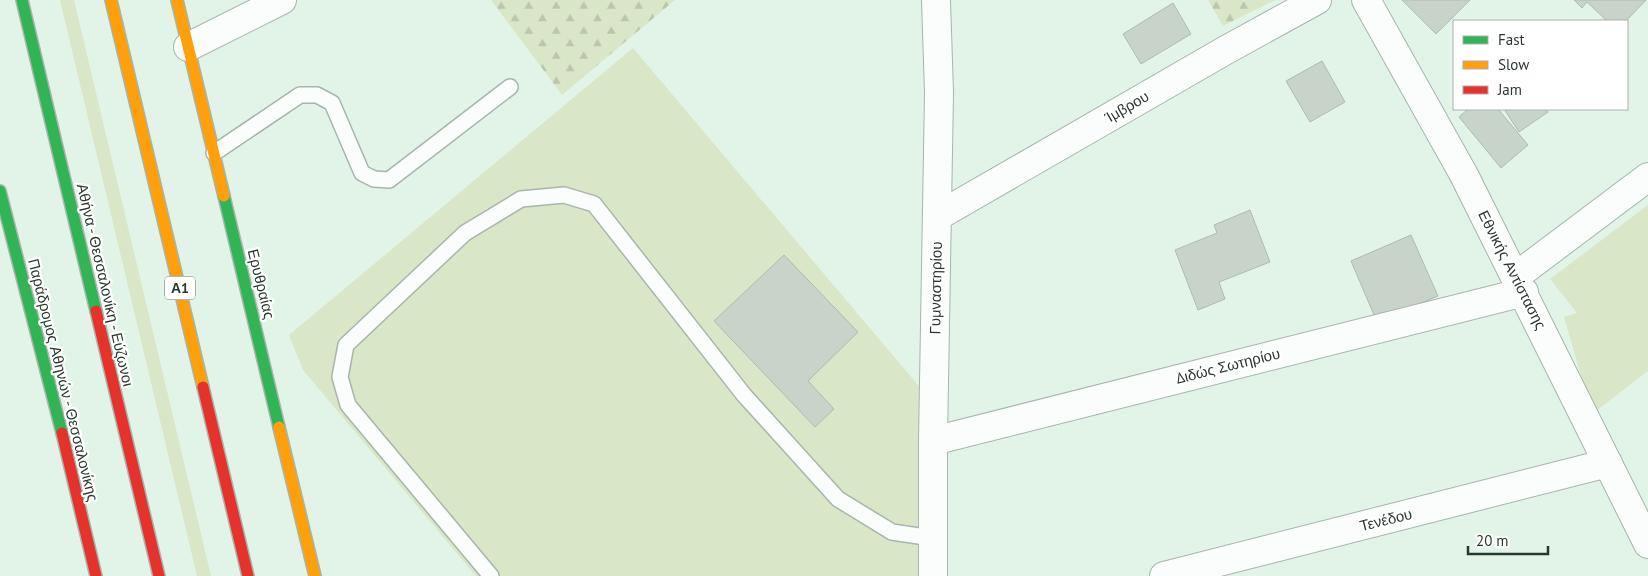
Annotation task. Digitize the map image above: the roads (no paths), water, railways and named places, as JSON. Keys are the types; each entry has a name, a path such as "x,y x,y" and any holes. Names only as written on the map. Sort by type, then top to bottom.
{"main road":[{"name":"Αθήνα - Θεσσαλονίκη - Εύζωνοι","path":"22,0 159,576"},
{"name":"Α1","path":"111,0 248,576"},
{"name":"Ερυθραίας","path":"177,0 315,576"},
{"name":"Παράδρομος Αθηνών - Θεσσαλονίκης","path":"0,191 49,378 96,576"}],"street":[{"path":"188,47 282,0"},
{"name":"Γυμναστηρίου","path":"933,576 933,441 939,92 936,0"},
{"name":"Ίμβρου","path":"938,216 1226,50 1317,0"},
{"name":"Εθνικής Αντίστασης","path":"1366,0 1464,175 1648,544"},
{"name":"Διδώς Σωτηρίου","path":"933,441 1519,284 1648,176"},
{"name":"Τενέδου","path":"1164,576 1608,463"}],"lane":[{"path":"214,154 300,95 317,95 332,103 362,173 374,179 389,180 510,87"},
{"path":"491,576 348,405 340,377 346,345 465,233 521,199 564,195 594,204 744,395 838,499 892,532 932,538"}]}
